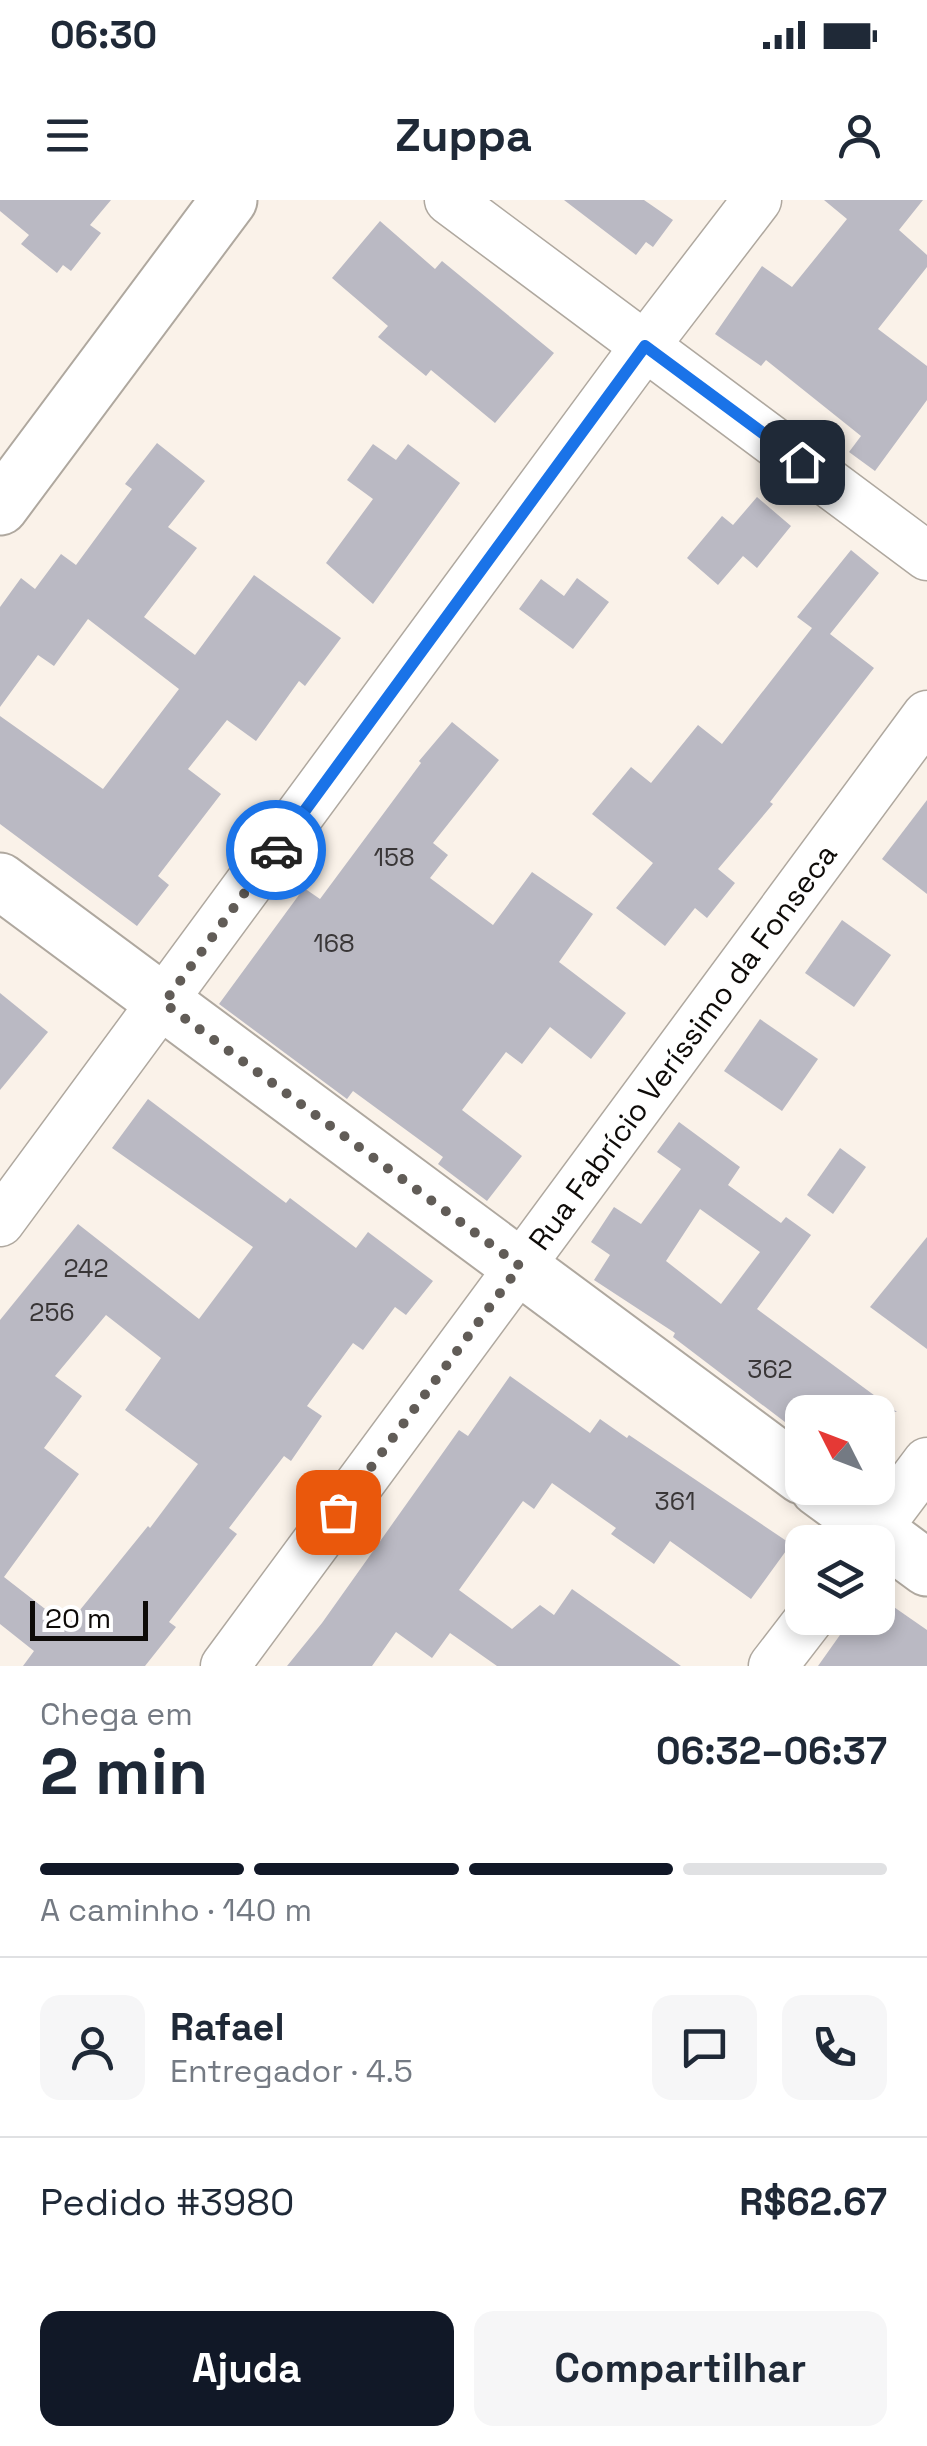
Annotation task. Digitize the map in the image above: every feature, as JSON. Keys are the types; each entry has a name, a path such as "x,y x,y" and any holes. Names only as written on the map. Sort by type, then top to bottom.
{"street":[{"path":"0,507 230,200"},
{"path":"449,200 927,556"},
{"path":"0,1222 645,346 757,200"},
{"name":"Rua Fabrício Veríssimo da Fonseca","path":"225,1666 927,716"},
{"path":"0,881 785,1463"},
{"path":"879,1525 927,1462"},
{"path":"837,1505 859,1525"},
{"path":"895,1550 927,1568"},
{"path":"773,1666 797,1635"}],"building":[{"path":"0,200 111,200 90,225 101,233 71,271 63,265 57,273 21,244 29,235 0,211"},
{"path":"564,200 644,200 673,220 653,247 646,242 636,255"},
{"path":"824,200 923,200 899,230 927,255 927,267 878,329 927,366 927,400 875,471 849,452 861,436 766,360 761,366 715,334 762,266 792,287 847,219"},
{"path":"380,221 435,269 442,261 554,353 495,423 431,370 426,376 378,337 388,326 332,278"},
{"path":"157,443 205,481 168,527 197,548 144,617 195,655 254,575 341,638 305,686 299,681 256,741 227,720 188,769 221,794 158,876 169,885 137,926 0,824 0,716 103,789 179,689 88,619 54,666 38,655 0,707 0,607 21,578 35,589 61,554 76,565 132,489 125,484"},
{"path":"373,444 396,460 408,444 460,483 373,604 326,563 373,499 347,480"},
{"path":"757,497 791,526 757,568 743,556 718,585 687,558 722,516 733,525"},
{"path":"851,550 879,573 830,634 874,668 770,802 773,804 718,869 735,883 707,918 695,908 665,946 616,908 653,863 592,814 631,767 651,783 698,725 722,744 812,628 797,617"},
{"path":"577,578 609,602 573,649 519,609 541,579 564,596"},
{"path":"452,722 499,760 433,843 448,855 430,878 493,925 532,872 593,914 559,962 626,1013 591,1059 550,1027 522,1064 506,1052 462,1110 522,1156 487,1201 438,1164 443,1157 353,1091 347,1099 219,1004 304,888 320,899 419,761"},
{"path":"927,800 927,894 882,859"},
{"path":"842,920 891,955 854,1007 805,973"},
{"path":"0,993 48,1032 0,1090"},
{"path":"760,1019 818,1059 782,1111 724,1071"},
{"path":"148,1099 286,1203 290,1198 356,1248 368,1232 433,1281 406,1315 395,1307 363,1350 353,1343 307,1406 322,1416 291,1461 284,1456 229,1528 237,1534 169,1622 176,1627 145,1666 23,1666 34,1651 0,1624 0,1320 78,1224 199,1319 253,1247 112,1148","holes":["106,1315 161,1358 125,1410 198,1464 67,1626 4,1577 79,1474 44,1448 82,1396 55,1376"]},
{"path":"679,1122 740,1167 728,1185 781,1223 786,1217 811,1235 757,1309 874,1395 785,1395 785,1422 673,1337 675,1333 594,1280 610,1255 591,1242 614,1207 641,1224 681,1169 657,1152","holes":["700,1209 760,1252 721,1304 666,1261"]},
{"path":"840,1148 866,1167 833,1214 807,1195"},
{"path":"927,1237 927,1349 870,1307"},
{"path":"510,1376 590,1433 600,1419 627,1438 629,1435 785,1540 785,1552 751,1599 670,1541 654,1564 611,1534 616,1528 552,1483 534,1509 523,1501 459,1590 512,1629 540,1605 554,1615 572,1589 681,1666 497,1666 450,1633 432,1658 396,1632 372,1666 287,1666 459,1430 468,1436"},
{"path":"895,1608 927,1630 927,1666 818,1666 840,1635 895,1635"}],"way so far":[{"path":"276,850 164,1003 520,1266 338,1512"}],"route":[{"path":"276,850 645,346 802,462"}]}
